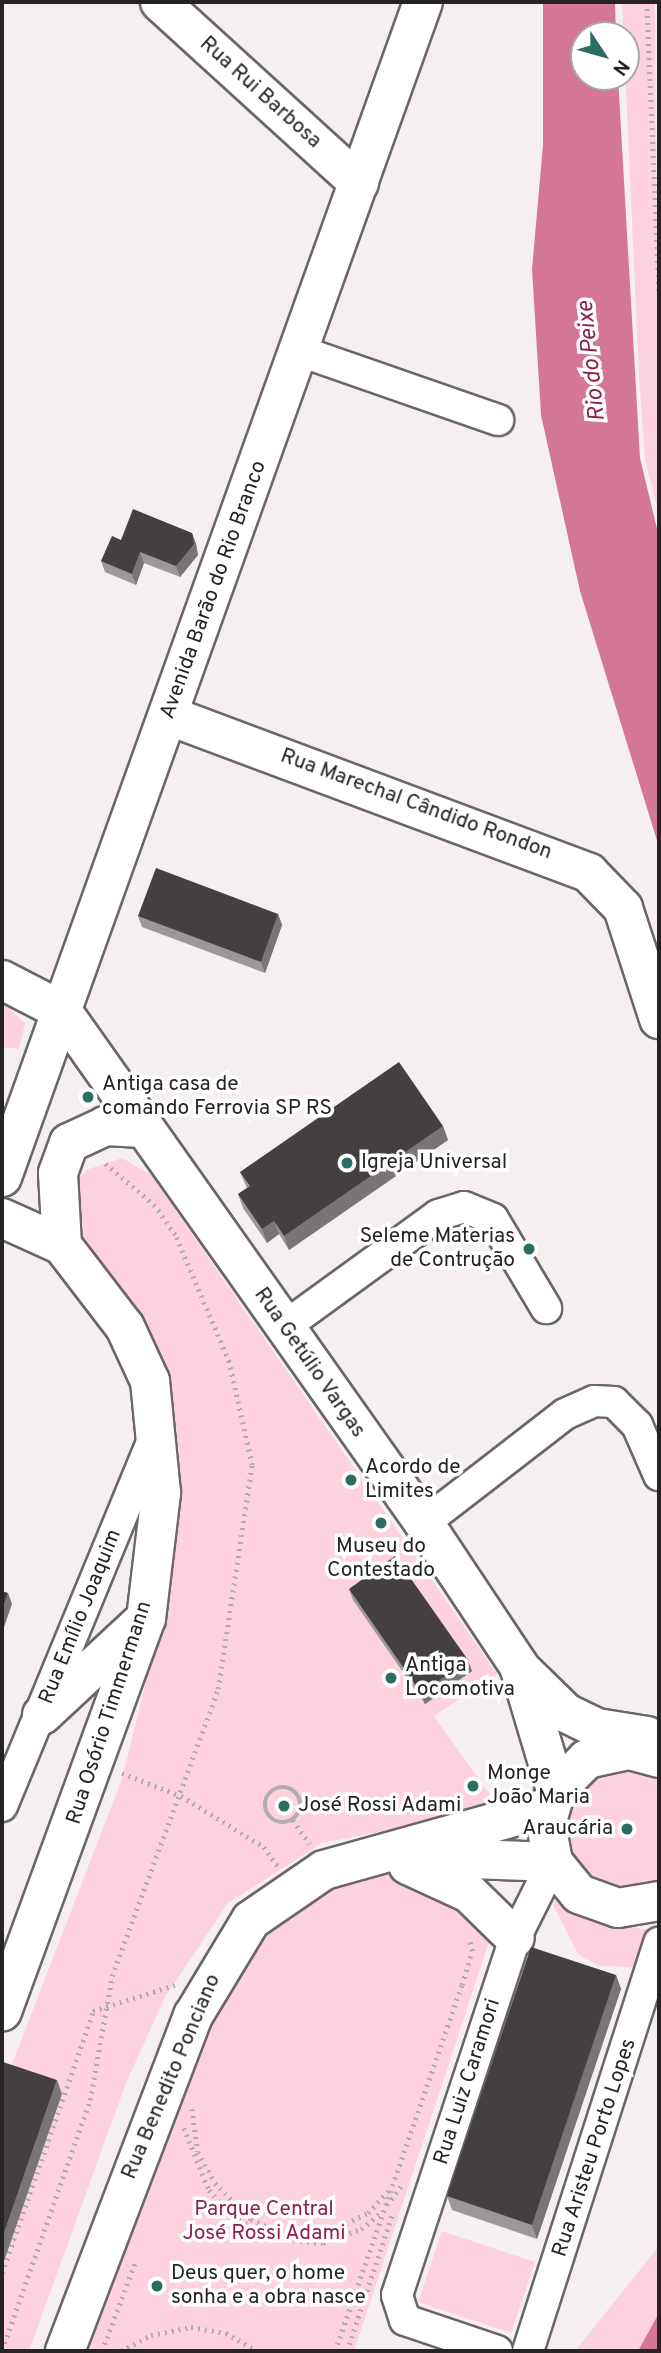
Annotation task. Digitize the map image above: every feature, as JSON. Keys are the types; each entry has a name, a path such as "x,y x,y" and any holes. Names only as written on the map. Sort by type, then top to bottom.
{"main road":[{"name":"Rua Rui Barbosa","path":"160,2 359,183"},
{"name":"Avenida Barão do Rio Branco","path":"2,1177 170,716 424,2"},
{"name":"Rua Marechal Cândido Rondon","path":"170,716 560,857 609,890 634,933 659,1019"},
{"name":"Rua Getúlio Vargas","path":"2,980 62,1011 424,1524 519,1666 553,1798 553,1862"},
{"path":"62,1245 58,1173 69,1143 105,1126 142,1128"},
{"name":"Rua Osório Timmermann","path":"2,1217 62,1245 125,1327 150,1381 158,1427 160,1493 146,1618 97,1764 2,2011"},
{"path":"42,1716 146,1618"},
{"path":"519,1666 540,1693 576,1718 629,1736 659,1735"},
{"path":"553,1798 587,1759 608,1751 659,1758"},
{"name":"Rua Benedito Ponciano","path":"65,2351 176,2056 226,1952 251,1920 290,1889 324,1870 354,1864 553,1798"},
{"name":"Rua Benedito Ponciano","path":"354,1864 406,1864 445,1858 553,1862"},
{"path":"553,1862 579,1894 597,1904 639,1907 659,1901"},
{"path":"406,1864 469,1893 497,1938"}],"street":[{"path":"300,351 498,420"},
{"path":"284,1327 438,1215 464,1207 493,1219 545,1308"},
{"path":"424,1524 565,1414 594,1401 614,1402 637,1425 659,1475"},
{"name":"Rua Emílio Joaquim","path":"2,1805 42,1716 158,1427"},
{"name":"Rua Luiz Caramori","path":"497,2351 405,2320 398,2308 497,1938 553,1862"},
{"name":"Rua Aristeu Porto Lopes","path":"528,2351 659,1943"}],"path":[{"path":"647,2 659,290"},
{"path":"120,1772 181,1796 264,1847 281,1869"},
{"path":"283,1787 298,1794 300,1811 293,1820 270,1818 265,1806 272,1790 283,1787"},
{"path":"293,1820 316,1853"},
{"path":"474,1924 497,1938"},
{"path":"335,2351 472,1951 466,1928"},
{"path":"347,2351 478,1968"},
{"path":"2,2273 93,2011 185,1982"},
{"path":"54,2085 66,2089"},
{"path":"180,2142 196,2097"},
{"path":"181,2113 186,2100"},
{"path":"192,2109 198,2152 215,2183 232,2204 272,2229 312,2236 344,2228 368,2213 390,2188"},
{"path":"183,2121 209,2190 233,2216 272,2238 323,2243 361,2228 384,2209 403,2183"},
{"path":"92,2351 122,2267"},
{"path":"121,2351 150,2336 191,2327 226,2333 257,2351"}],"green space":[{"path":"622,2 655,2 659,516 645,459 626,91 640,91 640,21 623,21"},
{"path":"2,1002 25,1023 19,1049 2,1047"},
{"path":"122,1158 151,1175 497,1674 434,1716 499,1808 322,1843 228,1903 165,1997 126,2083 29,2351 2,2351 2,2090 122,1779 173,1571 177,1431 166,1378 124,1289 78,1237 73,1186 86,1170"},
{"path":"622,1764 659,1775 659,1882 638,1891 596,1886 567,1856 562,1815 583,1779"},
{"name":"Parque Central José Rossi Adami","path":"387,1869 420,1875 491,1936 354,2351 81,2351 233,1961 308,1888"},
{"path":"559,1898 610,1923 648,1930 636,1967 599,1966 578,1954 552,1903"},
{"path":"442,2231 535,2262 511,2333 418,2302"},
{"path":"659,2246 659,2313 638,2351 575,2351"}],"water":[{"name":"Rio do Peixe","path":"543,2 615,2 616,21 570,21 570,91 619,91 640,458 659,537 659,847 580,591 541,415 532,269 543,145"},
{"path":"659,2313 659,2351 638,2351"}],"building":[{"path":"133,509 192,533 194,544 176,566 140,552 132,574 101,561 112,536 121,540"},
{"path":"156,868 278,914 261,962 138,916"},
{"name":"Igreja Universal","path":"399,1062 443,1126 284,1236 274,1221 262,1229 238,1194 250,1186 240,1172"},
{"path":"395,1556 468,1660 421,1693 349,1589"},
{"path":"2,1591 8,1593 2,1611"},
{"path":"531,1947 616,1975 532,2225 447,2196"},
{"path":"3,2062 57,2080 2,2239 2,2067"}],"place":[{"name":"Antiga casa de comando Ferrovia SP RS","path":"88,1097"},
{"name":"Igreja Universal","path":"347,1163"},
{"name":"Seleme Materias de Contrução","path":"529,1249"},
{"name":"Acordo de Limites","path":"351,1480"},
{"name":"Museu do Contestado","path":"381,1523"},
{"name":"Antiga Locomotiva","path":"391,1678"},
{"name":"Monge João Maria","path":"473,1786"},
{"name":"José Rossi Adami","path":"284,1806"},
{"name":"Araucária","path":"627,1829"},
{"name":"Deus quer, o home sonha e a obra nasce","path":"157,2286"}]}
